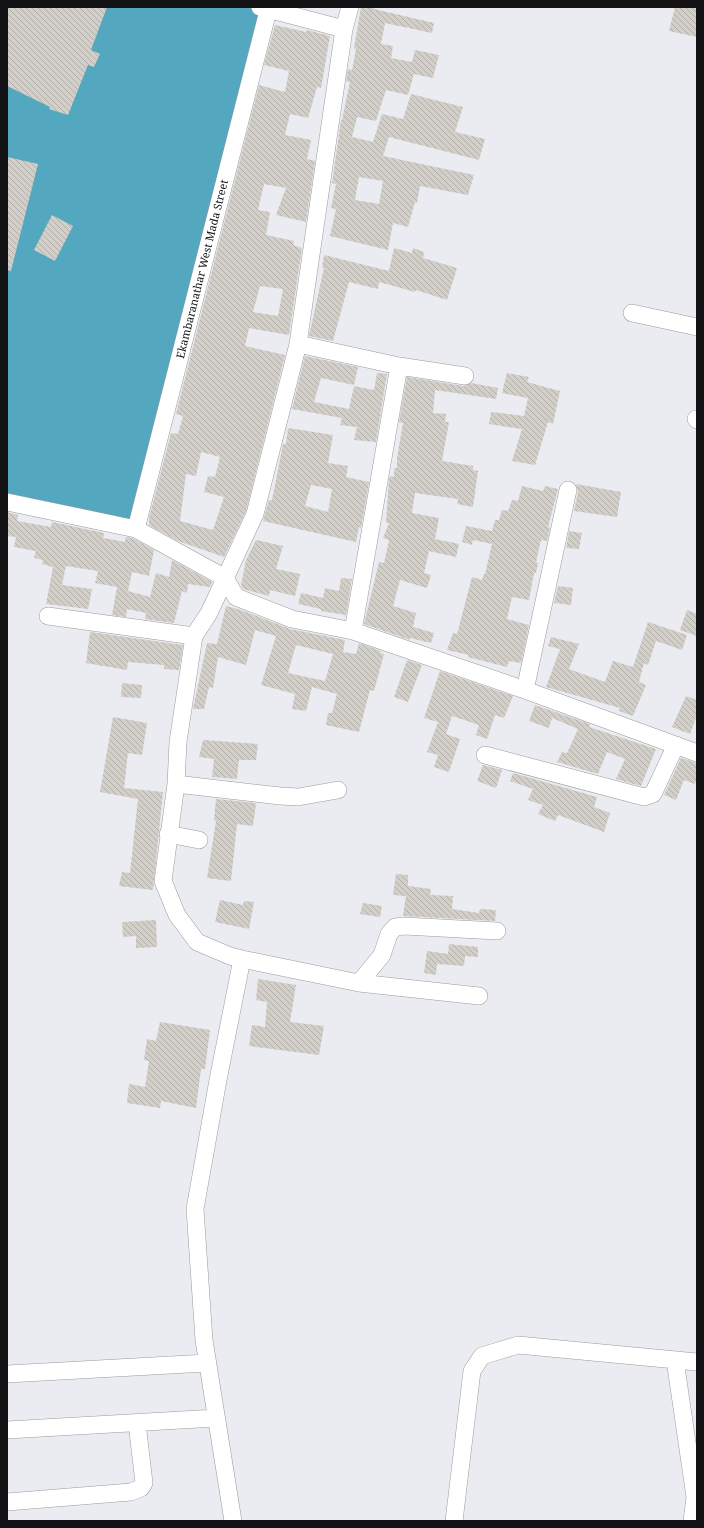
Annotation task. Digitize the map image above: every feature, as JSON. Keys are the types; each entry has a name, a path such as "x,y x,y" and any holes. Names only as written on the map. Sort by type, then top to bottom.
{"street":[{"path":"350,7 344,29 298,344 254,514 209,614 194,636 178,742 176,784 168,834 163,881 177,915 197,942 230,956 359,983 479,996"},
{"path":"266,8 344,29"},
{"name":"Ekambaranathar West Mada Street","path":"136,529 266,8"},
{"path":"632,313 697,327"},
{"path":"298,344 399,366 465,376"},
{"path":"353,631 399,366"},
{"path":"524,690 568,490"},
{"path":"7,502 136,529 225,578 236,598 292,619 353,631 524,690 676,745 696,748"},
{"path":"48,616 194,636"},
{"path":"484,755 644,797 653,794 676,745"},
{"path":"176,784 298,797 338,790"},
{"path":"168,834 198,840"},
{"path":"359,983 382,955 389,934 394,927 404,926 496,931"},
{"path":"233,1521 204,1340 195,1209 242,958"},
{"path":"454,1521 472,1371 482,1356 518,1345 697,1362"},
{"path":"675,1360 693,1460 694,1497 692,1521"},
{"path":"7,1374 207,1363"},
{"path":"7,1430 216,1418"},
{"path":"7,1502 131,1492 141,1488 144,1483 137,1423"}],"water":[{"path":"7,7 259,7 269,9 143,533 7,500"}],"building":[{"path":"7,7 107,7 91,50 100,54 94,67 88,65 68,115 49,109 50,107 7,86"},
{"path":"361,7 374,7 374,9 434,23 432,33 385,23 381,44 393,46 391,58 412,62 415,50 439,55 433,78 414,74 408,95 386,90 376,121 357,117 352,137 373,142 382,114 403,119 411,94 463,107 455,132 485,139 479,160 389,137 383,156 474,175 468,195 420,186 417,203 415,202 408,227 393,223 388,250 330,236 336,209 331,208 336,184 332,183 341,120 350,82 346,81 348,69 352,70 356,49 354,48","holes":["359,177 383,181 379,204 355,200"]},
{"path":"675,7 697,7 697,37 669,31"},
{"path":"275,25 306,32 307,30 330,36 321,88 317,87 308,118 290,114 285,135 311,140 307,159 315,161 306,222 276,215 286,188 264,184 258,210 270,212 266,235 294,241 293,245 302,248 289,335 249,328 245,346 285,355 246,511 224,557 178,541 149,525 149,518 171,433 178,434 183,416 176,414 259,85 285,92 289,71 264,65","holes":["260,286 283,289 278,316 253,312","201,452 220,457 215,477 208,476 204,492 224,497 213,530 180,521 186,474 196,476"]},
{"path":"7,157 38,164 11,271 7,270"},
{"path":"52,215 73,226 55,261 34,250"},
{"path":"394,248 412,253 413,248 424,252 423,258 457,268 447,300 416,290 415,292 379,282 378,289 349,282 333,341 309,336 324,268 322,268 324,255 389,271"},
{"path":"305,356 358,367 354,385 321,378 314,402 349,409 354,386 374,390 377,373 387,374 376,442 354,440 357,427 340,425 342,418 292,409"},
{"path":"507,373 529,377 527,382 560,391 553,424 548,422 535,465 512,461 522,429 489,424 491,412 524,416 528,398 502,393"},
{"path":"407,377 464,386 471,383 498,388 496,399 435,390 433,413 446,414 445,422 449,422 442,461 473,466 473,470 478,471 473,507 457,504 458,499 415,493 412,513 439,518 435,539 459,544 456,557 429,551 424,573 431,575 427,588 400,580 393,606 416,613 413,627 434,633 431,643 410,638 410,640 364,624 379,562 384,563 389,540 383,538 389,523 386,523 389,480 390,476 394,477 394,468 397,468 397,458 403,423 399,422"},
{"path":"288,428 333,435 328,463 348,466 346,477 369,482 361,528 359,527 356,542 263,521 269,500 272,500 283,444 286,444","holes":["311,485 332,489 328,512 305,506"]},
{"path":"576,484 621,492 617,517 574,511 578,492"},
{"path":"522,486 543,491 545,486 558,489 548,527 550,528 547,541 541,540 536,562 538,563 536,573 534,573 529,600 512,597 507,619 529,625 521,663 509,661 507,667 447,650 453,633 457,634 472,577 482,580 485,574 492,544 473,540 472,545 462,542 466,526 492,531 495,520 499,520 502,510 508,511 512,500 518,501"},
{"path":"7,512 18,515 17,521 51,527 52,522 104,533 103,538 125,542 126,537 132,538 154,550 149,576 132,572 128,591 150,597 156,573 169,577 172,560 212,582 210,587 188,584 187,593 182,591 174,623 145,619 146,613 127,609 126,617 112,615 117,587 95,583 98,571 66,566 62,585 92,589 88,609 46,604 53,567 42,564 43,560 34,558 36,551 14,547 16,537 7,536"},
{"path":"569,531 582,533 579,549 566,548"},
{"path":"256,540 283,546 276,569 300,574 295,596 270,590 269,596 243,589 241,585 246,560"},
{"path":"341,578 352,579 346,615 321,611 321,609 298,604 301,593 323,598 325,588 339,591"},
{"path":"558,586 573,588 571,605 554,603"},
{"path":"226,606 241,610 290,629 345,640 343,652 356,654 359,643 381,651 380,653 384,654 374,691 370,690 359,732 326,725 328,713 332,713 337,694 312,687 306,711 292,709 295,694 261,685 276,636 255,630 246,665 218,657 213,688 209,687 204,709 193,709 207,643 217,644","holes":["296,645 333,654 325,681 288,673"]},
{"path":"687,610 697,614 697,636 680,630"},
{"path":"648,622 687,635 682,650 656,641 648,665 644,663 639,682 646,685 633,716 619,711 620,708 546,687 560,649 548,646 551,637 579,644 569,669 605,682 613,661 633,667"},
{"path":"90,632 183,645 179,670 164,669 164,665 128,662 127,670 86,663"},
{"path":"407,660 422,665 408,702 394,697"},
{"path":"440,671 513,696 504,718 495,715 487,739 476,735 479,725 452,716 446,734 460,739 449,772 434,767 438,755 427,752 438,722 424,718"},
{"path":"122,683 142,685 141,698 121,697"},
{"path":"686,696 697,700 697,715 690,734 672,727"},
{"path":"535,705 590,724 589,727 656,749 641,786 616,779 625,759 607,752 598,774 557,762 562,752 567,753 578,729 552,718 549,728 529,721"},
{"path":"113,717 147,723 142,755 128,753 124,788 163,792 153,890 119,886 122,872 130,873 138,799 100,792"},
{"path":"203,740 258,744 256,760 239,760 237,779 212,777 214,759 199,757"},
{"path":"681,758 697,763 697,779 695,784 684,780 676,800 664,795"},
{"path":"483,765 502,770 496,788 477,781"},
{"path":"513,773 597,797 594,807 610,813 604,832 558,815 555,821 538,814 543,805 528,800 533,789 510,781"},
{"path":"216,799 256,803 253,826 237,824 231,881 207,878 216,821 214,820"},
{"path":"396,874 408,875 408,886 431,889 430,895 453,896 452,909 479,913 480,909 496,910 495,921 403,916 406,896 393,895"},
{"path":"220,900 243,905 244,901 254,902 249,929 215,922"},
{"path":"363,903 382,906 380,917 360,914"},
{"path":"156,920 157,947 136,948 136,936 123,937 122,922"},
{"path":"449,944 478,947 478,957 465,956 464,966 437,964 436,975 424,973 427,951 448,954"},
{"path":"258,979 296,985 290,1022 324,1026 319,1055 249,1046 252,1025 265,1027 267,1002 256,1000"},
{"path":"160,1022 210,1030 205,1069 201,1069 196,1108 161,1101 160,1108 127,1103 129,1084 145,1087 149,1061 144,1060 147,1039 156,1041"}]}
